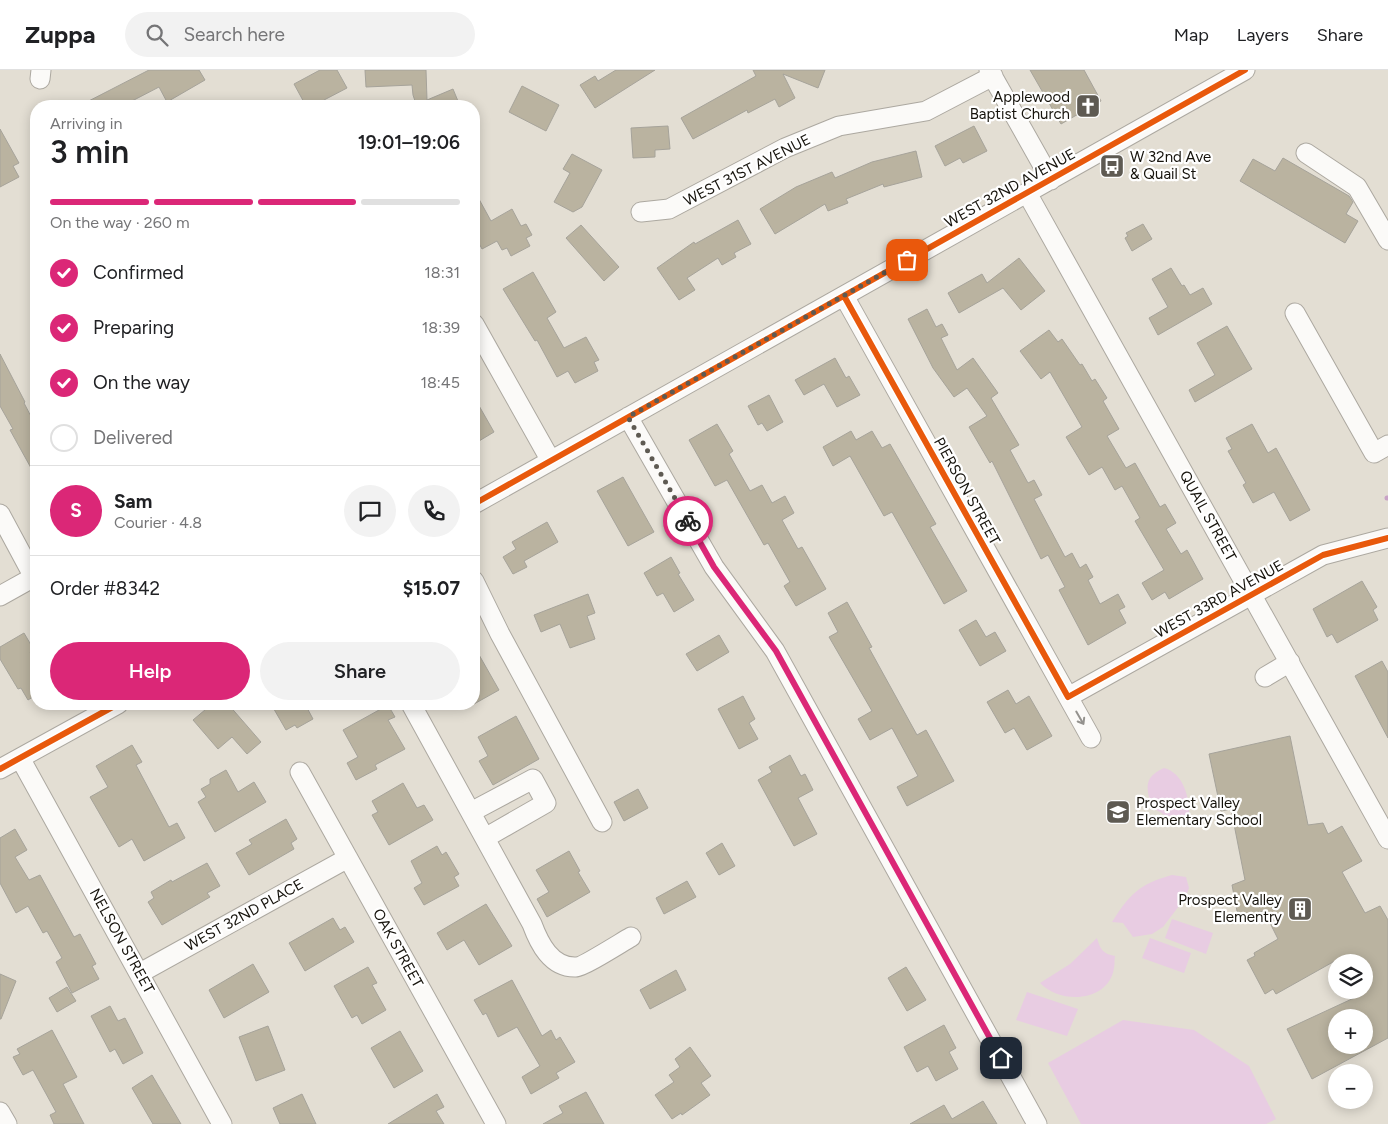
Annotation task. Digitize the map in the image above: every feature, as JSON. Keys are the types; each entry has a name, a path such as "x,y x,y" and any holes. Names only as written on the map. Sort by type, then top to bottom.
{"street":[{"name":"WEST 32ND AVENUE","path":"480,501 1245,70"},
{"path":"991,73 1051,180"},
{"name":"WEST 31ST AVENUE","path":"641,212 669,209 785,148 839,126 926,112 991,73"},
{"path":"1306,153 1357,187 1388,240"},
{"name":"QUAIL STREET","path":"1028,193 1388,838"},
{"name":"PIERSON STREET","path":"844,296 1091,738"},
{"path":"1295,313 1374,453 1388,444"},
{"path":"480,339 551,461"},
{"path":"628,417 714,567 776,651 1037,1124"},
{"path":"0,514 30,570"},
{"name":"WEST 33RD AVENUE","path":"1068,698 1323,555 1388,538"},
{"path":"0,596 30,581"},
{"path":"480,593 500,634 602,822"},
{"path":"1264,677 1290,662"},
{"path":"0,769 103,710"},
{"path":"414,710 548,955 562,965 578,967 630,937"},
{"name":"NELSON STREET","path":"20,758 222,1124"},
{"name":"OAK STREET","path":"300,772 496,1124"},
{"path":"471,812 533,779 546,803 485,838"},
{"name":"WEST 32ND PLACE","path":"140,973 348,858"},
{"path":"0,1112 7,1124"}],"shaded area":[{"path":"1164,768 1176,775 1187,795 1189,817 1176,825 1152,807 1148,795 1149,780 1152,775"},
{"path":"1172,875 1186,877 1189,888 1185,898 1163,927 1152,934 1133,937 1123,923 1112,922 1124,904 1136,891 1151,882"},
{"path":"1172,919 1213,933 1206,954 1165,938"},
{"path":"1097,938 1103,950 1115,956 1114,968 1110,979 1103,988 1094,993 1071,997 1060,995 1040,983 1070,964"},
{"path":"1150,938 1191,953 1184,973 1142,958"},
{"path":"1027,992 1078,1009 1067,1036 1016,1020"},
{"path":"1123,1020 1194,1030 1249,1066 1276,1119 1266,1124 1081,1124 1048,1063"}],"building":[{"path":"149,70 199,70 205,80 170,100 166,100 159,87 134,100 91,100"},
{"path":"320,70 337,70 347,88 324,100 303,100 294,84"},
{"path":"365,70 426,70 427,100 415,100 412,85 366,87"},
{"path":"616,70 655,70 595,108 580,85 595,76 598,81"},
{"path":"753,70 825,70 818,88 783,74 795,98 779,107 775,99 748,113 747,110 693,139 681,118 756,76"},
{"path":"1030,70 1084,70 1101,101 1061,124"},
{"path":"522,86 559,105 546,131 509,112"},
{"path":"453,89 458,100 427,100"},
{"path":"668,126 670,149 655,150 655,157 633,158 631,128"},
{"path":"974,126 987,151 963,163 960,158 945,166 935,146"},
{"path":"0,129 19,163 13,166 19,177 0,187"},
{"path":"916,151 922,177 884,187 883,184 846,199 848,203 828,211 825,204 775,234 760,209 796,187 832,172 835,178 872,162"},
{"path":"572,154 602,170 582,207 573,212 554,202 570,173 563,169"},
{"path":"1283,158 1349,196 1353,202 1346,214 1358,221 1345,243 1240,181 1253,159 1275,171"},
{"path":"480,201 491,221 512,209 521,226 526,224 532,235 526,238 530,246 511,256 507,248 502,250 497,241 482,249 480,245"},
{"path":"738,220 751,244 734,253 736,257 722,265 718,258 687,278 695,290 679,300 657,268 694,242 695,244"},
{"path":"1143,224 1152,239 1132,251 1125,238 1128,236 1126,233"},
{"path":"581,225 619,267 604,281 566,238"},
{"path":"1019,258 1045,291 1021,310 1003,288 959,313 948,293 982,274 987,283"},
{"path":"1171,268 1190,295 1203,288 1212,304 1158,335 1149,318 1168,307 1152,279"},
{"path":"533,272 556,312 547,318 564,348 586,337 599,360 594,362 598,371 575,383 568,371 557,377 537,340 535,341 503,289"},
{"path":"927,309 936,327 942,324 948,335 941,338 957,370 973,358 998,393 991,398 1019,445 1010,450 1028,483 1034,480 1042,495 1034,499 1065,557 1072,553 1080,568 1086,564 1093,577 1088,580 1100,604 1118,594 1125,607 1119,610 1126,623 1088,645 1059,590 1065,587 1048,555 1041,559 992,461 990,463 969,427 987,416 967,388 954,397 933,368 908,319"},
{"path":"1227,326 1252,369 1195,402 1189,390 1215,375 1197,343"},
{"path":"1049,330 1058,342 1062,339 1080,365 1082,364 1092,381 1095,379 1107,398 1103,401 1119,429 1107,436 1126,468 1135,463 1160,507 1165,504 1176,523 1166,529 1181,554 1187,550 1203,579 1169,599 1165,592 1152,600 1142,583 1164,570 1135,521 1140,518 1122,486 1115,490 1102,467 1089,475 1066,437 1082,427 1050,372 1041,379 1020,351"},
{"path":"0,354 30,414 30,466 10,430 13,429 0,406"},
{"path":"835,358 846,378 849,376 860,395 837,407 824,384 804,395 795,380"},
{"path":"769,395 783,422 767,431 762,423 758,425 748,406"},
{"path":"480,408 494,432 480,440"},
{"path":"717,424 733,451 729,454 750,491 762,485 772,503 785,496 794,513 782,520 798,549 802,547 826,589 796,606 784,586 790,582 768,543 764,545 727,480 715,486 689,440"},
{"path":"1252,424 1268,453 1276,448 1310,510 1290,521 1274,492 1253,503 1243,485 1246,483 1228,451 1232,449 1226,438"},
{"path":"851,431 856,440 872,431 882,448 890,444 936,524 930,527 967,591 944,604 892,512 884,516 850,456 833,466 823,447"},
{"path":"623,477 654,532 628,546 597,491"},
{"path":"547,522 558,542 524,561 527,567 513,574 503,557 516,549 512,542"},
{"path":"671,557 680,573 678,574 694,600 674,612 663,593 657,596 644,573"},
{"path":"1362,581 1377,607 1373,610 1378,620 1337,643 1332,634 1327,637 1313,609"},
{"path":"588,594 595,613 587,616 595,639 570,648 560,624 541,632 534,615"},
{"path":"847,602 872,647 869,648 917,735 926,730 954,781 907,806 897,787 918,776 892,728 870,740 858,719 872,711 829,637 838,632 828,613"},
{"path":"976,620 986,637 995,632 1006,651 980,666 959,630"},
{"path":"24,633 30,643 30,699 28,700 21,688 18,689 0,659 0,647"},
{"path":"719,635 729,652 697,671 686,654"},
{"path":"480,657 499,690 480,701"},
{"path":"1382,661 1388,672 1388,738 1355,676"},
{"path":"1008,690 1016,704 1029,696 1052,736 1027,750 1014,728 1005,733 987,702"},
{"path":"743,696 755,719 749,723 758,739 739,749 718,709"},
{"path":"205,710 233,710 261,742 247,754 232,737 218,749 193,720"},
{"path":"274,710 308,710 313,719 297,728 295,725 286,730"},
{"path":"379,710 391,710 395,717 388,720 405,749 375,765 377,769 356,780 347,763 358,757 343,730"},
{"path":"516,716 539,759 493,785 479,761 488,756 478,737"},
{"name":"Prospect Valley Elementry","path":"1290,736 1308,825 1323,823 1328,834 1342,826 1362,861 1342,872 1365,913 1380,906 1388,920 1388,1038 1373,1046 1373,1009 1330,1009 1352,999 1373,999 1373,954 1328,954 1328,965 1276,994 1273,989 1265,994 1247,960 1255,956 1254,953 1278,939 1264,911 1240,916 1240,912 1237,911 1232,885 1245,880 1231,809 1221,811 1209,754"},
{"path":"132,745 142,762 136,765 169,827 177,823 185,838 144,861 132,839 119,847 90,797 108,787 96,766"},
{"path":"790,755 801,776 805,774 813,790 798,798 817,834 794,846 758,780 772,772 769,767"},
{"path":"226,770 238,792 254,782 266,802 215,832 198,802 206,797 201,789 210,784 210,779"},
{"path":"403,783 417,808 424,805 433,820 389,845 372,815 378,812 372,801"},
{"path":"638,789 648,808 624,821 614,802"},
{"path":"286,819 297,839 291,843 294,849 249,875 236,853 252,844 249,840"},
{"path":"15,829 27,850 15,857 29,880 40,875 74,937 80,934 96,964 92,966 99,979 72,993 56,962 62,958 47,931 43,933 28,906 16,913 0,883 0,838"},
{"path":"722,843 735,866 719,875 706,853"},
{"path":"437,846 442,855 446,852 459,874 454,877 459,886 424,905 414,888 422,883 411,861"},
{"path":"569,851 580,871 578,872 590,892 547,917 537,899 549,892 536,870"},
{"path":"207,863 220,886 207,893 210,897 162,925 148,902 154,898 151,892"},
{"path":"687,881 696,897 664,914 656,898"},
{"path":"486,904 512,946 479,965 464,940 447,950 437,933"},
{"path":"333,918 340,930 345,927 354,942 305,971 289,943"},
{"path":"253,964 269,992 224,1018 209,990"},
{"path":"368,967 377,983 372,985 386,1010 362,1024 357,1015 352,1018 334,986"},
{"path":"906,967 926,1000 907,1011 888,978"},
{"path":"676,970 686,990 650,1009 640,990"},
{"path":"0,974 16,981 1,1019 0,1019"},
{"path":"512,980 542,1036 551,1030 556,1040 560,1037 575,1062 556,1073 559,1078 531,1094 522,1077 540,1066 517,1027 498,1037 486,1013 483,1015 474,1000"},
{"path":"67,987 76,1001 57,1012 49,998"},
{"path":"110,1006 118,1021 125,1018 143,1053 123,1064 115,1049 110,1052 91,1016"},
{"name":"Prospect Valley Elementry","path":"1328,1010 1328,1054 1358,1054 1340,1064 1328,1064 1328,1070 1312,1079 1287,1029"},
{"path":"944,1025 956,1048 949,1052 958,1069 936,1081 928,1066 917,1072 904,1047"},
{"path":"268,1026 285,1070 256,1081 239,1037"},
{"path":"52,1030 77,1077 63,1084 84,1124 54,1124 50,1115 56,1112 33,1070 23,1075 13,1057 20,1054 17,1049"},
{"path":"400,1031 423,1071 394,1088 371,1048"},
{"path":"690,1047 711,1076 701,1083 710,1095 682,1115 681,1113 672,1119 655,1095 674,1082 669,1075 680,1067 675,1059"},
{"path":"152,1075 181,1124 153,1124 132,1088"},
{"path":"586,1092 604,1124 543,1124 563,1113 559,1106"},
{"path":"302,1094 316,1124 280,1124 273,1108"},
{"path":"437,1094 444,1107 436,1111 444,1124 388,1124"},
{"path":"983,1101 997,1124 910,1124 944,1105 952,1119"}],"cycle path":[{"path":"480,501 1245,70"},
{"path":"844,296 1068,697 1323,555 1388,538"},
{"path":"0,769 107,710"}],"way so far":[{"path":"688,521 628,417 907,260"}],"place":[{"name":"Applewood Baptist Church","path":"1088,106"},
{"name":"W 32nd Ave & Quail St","path":"1112,166"},
{"name":"Prospect Valley Elementary School","path":"1118,812"},
{"name":"Prospect Valley Elementry","path":"1300,909"}],"route":[{"path":"688,521 714,567 776,651 1001,1058"}]}
